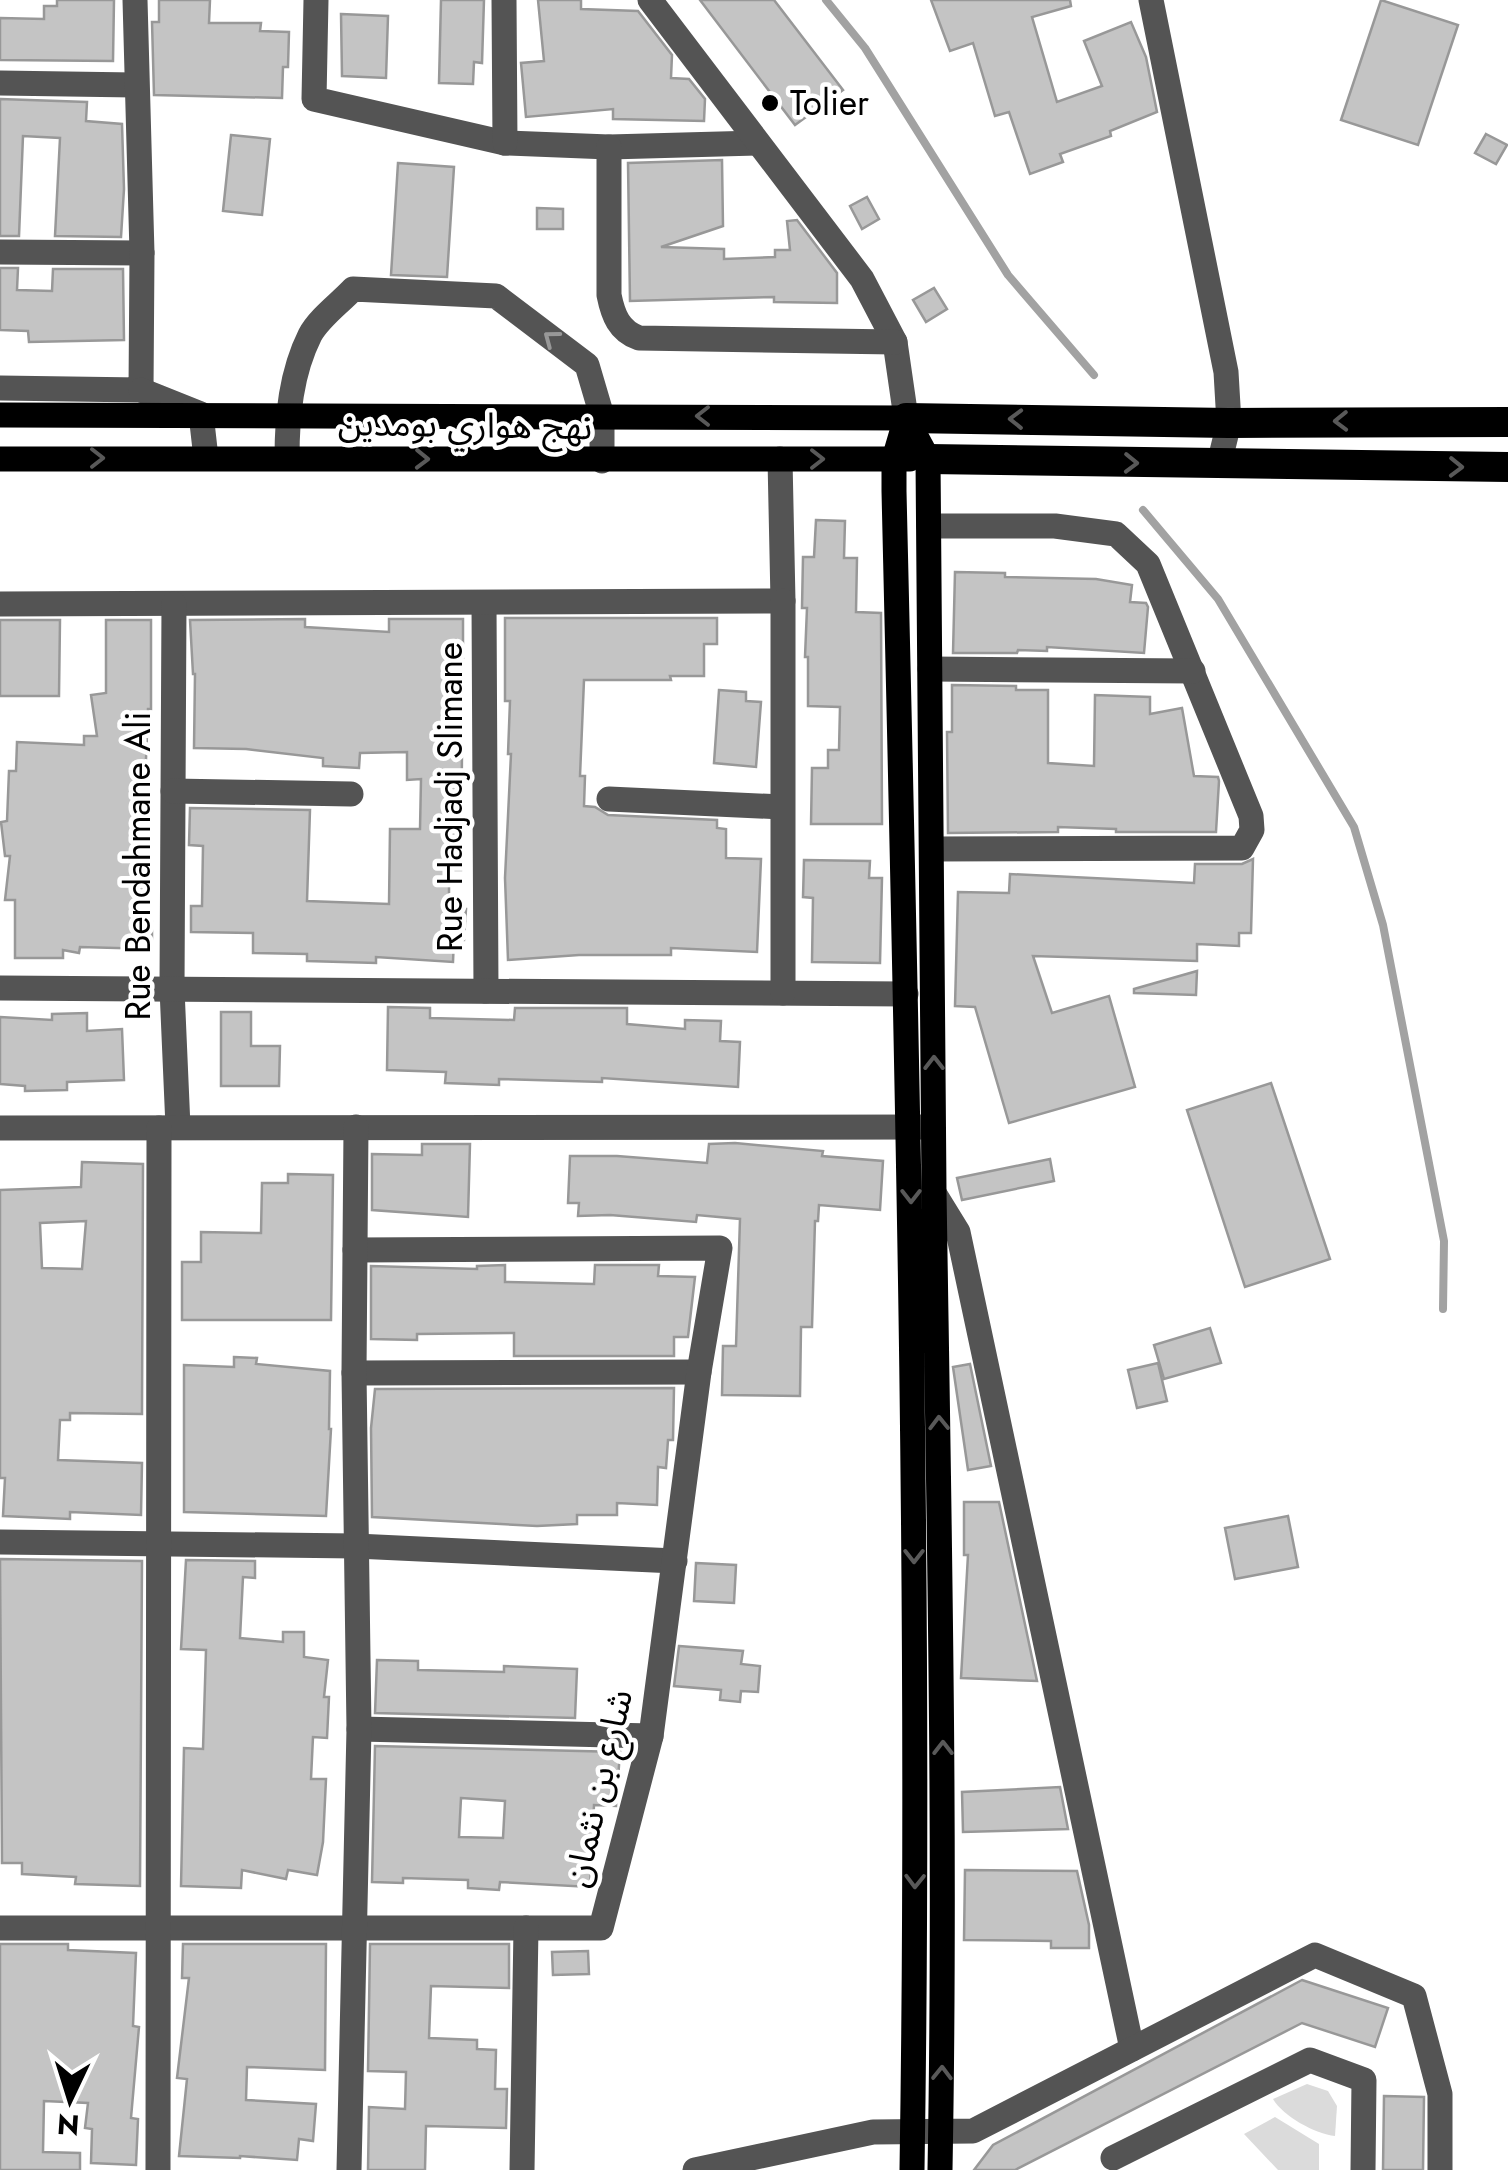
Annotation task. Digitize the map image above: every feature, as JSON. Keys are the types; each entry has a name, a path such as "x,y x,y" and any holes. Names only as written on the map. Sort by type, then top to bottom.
{"highway":[{"path":"906,418 1508,422"},
{"path":"1383,421 1383,466"},
{"path":"928,459 1508,468"}],"main road":[{"name":"نهج هواري بومدين","path":"0,415 906,418"},
{"path":"906,418 894,459 906,994 934,1193 943,1691 940,2170"},
{"path":"906,418 928,459 933,849 922,1126 912,2170"},
{"name":"نهج هواري بومدين","path":"0,459 928,459"}],"street":[{"path":"135,0 142,252 141,390"},
{"path":"316,0 314,99 504,143 609,147 757,144"},
{"path":"504,0 504,143"},
{"path":"650,0 862,278 895,342 906,418"},
{"path":"1151,0 1226,372 1229,423 1219,464"},
{"path":"0,82 135,84"},
{"path":"609,147 608,295 625,332 639,338 895,342"},
{"path":"0,252 142,252"},
{"path":"286,458 294,382 311,332 353,289 496,296 587,365 602,416 602,461"},
{"path":"0,388 141,390 201,414 206,458"},
{"path":"780,459 783,993"},
{"path":"929,526 1056,526 1116,534 1148,564 1251,816 1252,830 1242,848 933,849"},
{"path":"0,604 783,601"},
{"name":"Rue Hadjadj Slimane","path":"484,603 486,991"},
{"name":"Rue Bendahmane Ali","path":"158,2170 161,1542 172,990 174,604"},
{"path":"930,669 1193,670"},
{"path":"173,791 351,794"},
{"path":"609,799 782,807"},
{"path":"0,988 906,994"},
{"path":"0,1128 922,1126"},
{"path":"349,2170 359,1729 354,1373 356,1127"},
{"path":"934,1193 958,1232 1132,2049"},
{"name":"شارع بن نثمان","path":"0,1928 601,1928 651,1736 698,1372 720,1248 355,1250"},
{"path":"354,1373 698,1372"},
{"path":"0,1542 356,1546 674,1560"},
{"path":"359,1729 651,1736"},
{"path":"522,2170 526,1928"},
{"path":"695,2170 873,2132 972,2131 1315,1955 1414,1996 1440,2094 1440,2170"},
{"path":"1113,2158 1310,2060 1364,2080 1363,2170"}],"shaded area":[{"path":"1307,2084 1328,2091 1337,2106 1335,2136 1300,2123 1273,2099"},
{"path":"1275,2117 1319,2144 1319,2170 1278,2170 1244,2134"}],"building":[{"path":"57,0 114,0 113,61 0,60 0,18 44,19 44,6 57,6"},
{"path":"159,0 210,0 209,23 261,23 260,31 289,32 282,98 154,95 152,22 159,22"},
{"path":"441,0 484,0 482,63 474,62 473,84 439,83"},
{"path":"538,0 581,0 581,9 638,11 672,55 671,78 689,79 705,99 704,121 613,119 613,109 526,117 521,63 544,61"},
{"path":"700,0 774,0 843,90 795,125"},
{"path":"931,0 1070,0 1071,6 1032,17 1057,102 1102,86 1084,41 1131,22 1146,57 1157,112 1110,131 1111,136 1060,154 1063,162 1030,174 1009,112 995,116 973,43 950,51"},
{"path":"1381,0 1458,25 1418,145 1341,120"},
{"path":"341,14 388,16 386,78 342,76"},
{"path":"0,99 87,102 86,121 122,124 121,237 55,236 60,138 23,136 19,236 0,236"},
{"path":"1486,134 1507,145 1496,164 1475,153"},
{"path":"231,135 270,139 262,215 223,211"},
{"path":"722,160 723,226 661,247 724,249 724,259 775,257 775,250 790,250 787,221 797,220 837,273 837,303 774,302 774,297 630,301 628,163"},
{"path":"398,163 454,167 447,277 391,275"},
{"path":"867,197 879,219 862,229 850,206"},
{"path":"537,208 563,209 563,229 537,229"},
{"path":"0,268 18,268 17,290 52,291 53,269 123,269 124,340 29,342 28,331 0,330"},
{"path":"934,288 947,309 926,322 913,300"},
{"path":"816,520 845,521 844,558 857,558 856,612 881,613 882,824 811,824 812,768 828,768 828,750 839,750 840,707 808,706 803,557 814,557"},
{"path":"955,572 1096,579 1132,585 1130,602 1146,603 1148,607 1144,653 1047,647 1047,651 1017,653 953,653"},
{"path":"505,618 717,618 717,644 704,644 704,676 584,680 580,776 585,776 584,806 608,815 717,820 717,828 726,829 726,858 761,859 757,952 671,948 671,955 508,960 505,878 511,754 510,701 505,701"},
{"path":"305,619 305,627 389,632 389,619 463,619 463,667 454,667 454,752 462,752 461,870 449,870 449,908 466,909 464,940 454,939 453,962 376,957 376,963 307,961 307,954 253,953 253,933 191,932 191,906 202,906 203,846 189,845 190,808 310,810 307,901 389,904 390,829 420,829 421,779 407,780 407,752 360,753 359,768 323,766 323,758 246,749 194,748 195,674 190,620"},
{"path":"0,620 60,620 59,696 0,696"},
{"path":"106,620 151,620 151,709 145,784 151,784 144,922 152,922 152,949 80,947 79,953 63,950 63,958 15,958 15,900 5,900 10,856 5,856 1,822 7,821 9,771 16,771 17,742 84,745 84,736 97,736 91,695 106,693"},
{"path":"952,685 1048,690 1048,763 1094,766 1095,695 1150,697 1150,714 1182,708 1194,776 1218,777 1216,832 1116,832 1058,827 1058,832 948,833 947,732 952,732"},
{"path":"719,690 746,692 746,701 761,702 756,767 714,763"},
{"path":"1253,859 1251,933 1239,933 1239,946 1197,944 1197,961 1033,956 1052,1013 1109,996 1135,1087 1009,1123 975,1007 955,1006 958,892 1009,893 1010,874 1194,883 1195,864 1242,864"},
{"path":"804,860 870,861 869,878 882,878 880,963 812,962 813,898 803,897"},
{"path":"1197,971 1196,995 1134,993 1134,989"},
{"path":"388,1007 430,1008 430,1018 514,1020 515,1008 627,1008 627,1024 685,1029 685,1020 721,1021 720,1041 740,1042 738,1087 602,1078 602,1082 499,1079 499,1085 445,1083 446,1072 387,1070"},
{"path":"221,1012 251,1012 251,1046 280,1046 279,1086 221,1086"},
{"path":"87,1013 87,1031 122,1029 124,1080 67,1082 67,1090 25,1091 25,1086 0,1084 0,1017 52,1020 52,1014"},
{"path":"1271,1083 1330,1259 1245,1287 1187,1110"},
{"path":"735,1143 883,1161 880,1210 819,1205 815,1221 812,1327 801,1327 800,1396 722,1395 723,1346 736,1346 740,1219 697,1215 696,1222 578,1216 579,1203 568,1203 570,1156 707,1163 709,1144"},
{"path":"422,1144 470,1144 468,1217 372,1210 372,1154 422,1155"},
{"path":"1050,1159 1054,1181 962,1200 957,1178"},
{"path":"82,1162 143,1164 142,1414 70,1413 70,1420 60,1420 58,1460 142,1463 141,1515 70,1512 70,1519 3,1516 0,1190 81,1187","holes":["86,1221 82,1269 42,1268 40,1223"]},
{"path":"288,1174 333,1175 331,1320 182,1320 182,1262 201,1262 201,1232 261,1233 262,1183 288,1183"},
{"path":"505,1265 505,1282 594,1284 595,1265 659,1265 658,1276 695,1277 688,1337 674,1337 674,1356 514,1356 514,1333 417,1334 417,1340 371,1339 371,1266 477,1269"},
{"path":"1210,1328 1221,1363 1164,1379 1154,1345"},
{"path":"234,1357 257,1358 256,1364 330,1371 326,1516 184,1512 184,1365 234,1367"},
{"path":"1158,1363 1167,1401 1137,1408 1128,1370"},
{"path":"970,1364 991,1466 968,1470 953,1367"},
{"path":"674,1388 673,1440 668,1440 666,1468 658,1467 657,1505 617,1503 617,1515 577,1515 577,1524 537,1526 372,1517 371,1428 375,1389"},
{"path":"964,1502 999,1502 1037,1681 961,1678 968,1555 964,1555"},
{"path":"1288,1516 1298,1567 1235,1579 1225,1528"},
{"path":"0,1559 142,1561 140,1886 75,1884 76,1877 22,1874 22,1863 2,1863"},
{"path":"186,1560 255,1561 255,1578 243,1577 240,1638 283,1642 283,1632 304,1632 304,1657 328,1660 324,1697 329,1697 327,1738 313,1737 311,1779 326,1779 317,1875 288,1870 286,1879 242,1870 241,1888 181,1886 184,1748 203,1749 206,1650 181,1649"},
{"path":"696,1563 736,1565 734,1603 694,1601"},
{"path":"679,1646 743,1651 741,1664 760,1666 758,1692 741,1691 740,1702 720,1700 721,1690 674,1686"},
{"path":"377,1660 418,1661 418,1670 504,1672 504,1666 577,1669 575,1718 375,1713"},
{"path":"375,1746 620,1752 616,1806 594,1805 590,1887 500,1882 499,1890 468,1888 468,1880 403,1878 403,1883 372,1882","holes":["461,1798 505,1801 503,1838 459,1837"]},
{"path":"1060,1787 1068,1829 963,1832 962,1792"},
{"path":"965,1870 1077,1871 1089,1925 1089,1948 1051,1948 1051,1941 964,1940"},
{"path":"0,1944 68,1944 68,1950 136,1953 133,2026 139,2027 131,2118 138,2119 136,2165 91,2163 92,2129 85,2128 88,2103 44,2101 43,2152 80,2153 80,2170 0,2170"},
{"path":"183,1944 326,1944 325,2070 247,2067 246,2100 316,2104 313,2141 299,2139 297,2160 179,2156 187,2079 177,2078 189,1978 182,1978"},
{"path":"370,1944 509,1944 509,1988 431,1986 429,2038 477,2040 477,2049 496,2050 495,2089 507,2089 506,2128 426,2126 425,2170 368,2170 369,2107 405,2109 406,2072 368,2071"},
{"path":"588,1951 589,1974 553,1975 552,1952"},
{"path":"1302,1980 1388,2008 1375,2047 1302,2023 1015,2170 974,2170 993,2145"},
{"path":"1384,2096 1424,2097 1423,2170 1383,2170"}],"waterway":[{"path":"826,0 865,48 1008,275 1094,375"},
{"path":"1143,510 1218,599 1354,827 1383,925 1444,1241 1443,1309"}],"place":[{"name":"Tolier","path":"770,103"}]}
